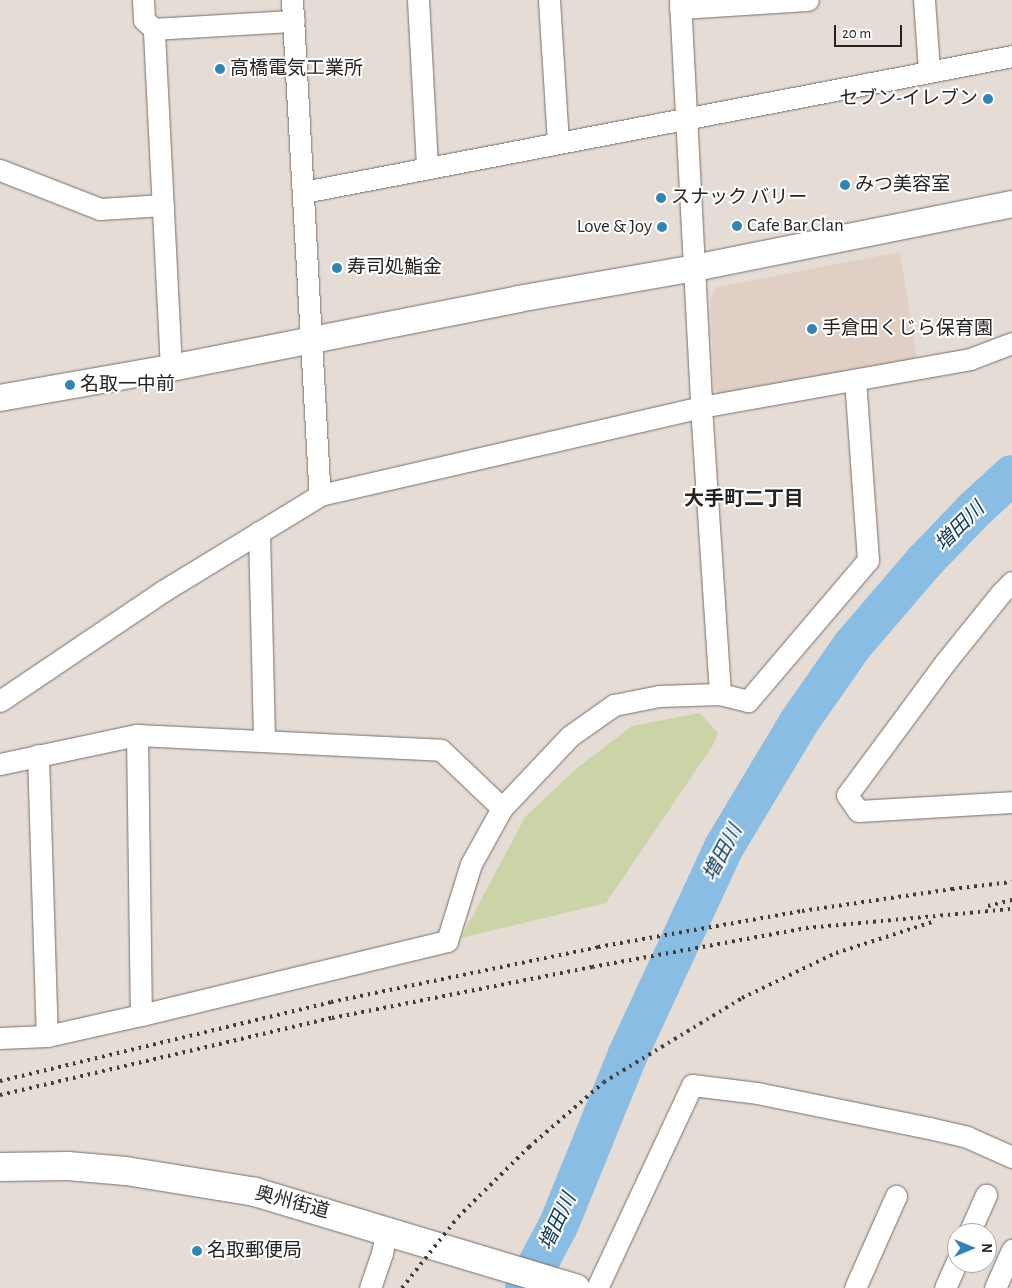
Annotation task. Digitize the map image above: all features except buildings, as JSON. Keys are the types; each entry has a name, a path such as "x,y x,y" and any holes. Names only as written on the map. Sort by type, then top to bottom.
{"main road":[{"name":"奥州街道","path":"0,1167 68,1166 126,1171 255,1192 576,1288"}],"street":[{"path":"143,0 144,20 154,29 170,368"},
{"path":"418,0 427,168"},
{"path":"549,0 558,142"},
{"path":"720,694 701,407 680,4 808,0"},
{"path":"924,0 929,70"},
{"path":"154,29 293,10 313,340 320,495"},
{"path":"304,192 929,70 1012,56"},
{"path":"0,170 100,209 163,205"},
{"path":"0,398 170,368 518,299 695,268 1012,204"},
{"path":"0,702 163,591 320,495 701,407 970,359 1012,343"},
{"path":"0,1038 47,1036 447,941 472,864 502,808 570,736 614,705 660,696 720,694 748,701 868,560 855,380"},
{"path":"259,532 264,740"},
{"path":"1012,582 944,664 847,795 858,811 1012,802"},
{"path":"0,764 137,734 441,750 502,808"},
{"path":"137,734 141,1015"},
{"path":"38,755 47,1036"},
{"path":"597,1288 692,1085 757,1093 929,1128 967,1137 1012,1157"},
{"path":"974,1223 986,1195"},
{"path":"855,1288 896,1196"},
{"path":"370,1288 387,1230"},
{"path":"995,1288 1012,1250"},
{"path":"945,1288 952,1273"}],"shaded area":[{"name":"手倉田くじら保育園","path":"900,252 917,359 719,394 714,388 710,299 717,287"}],"green space":[{"path":"700,713 718,733 713,745 606,903 461,938 525,817 577,768 632,726"}],"waterway":[{"name":"増田川","path":"525,1288 559,1224 628,1054 724,847 799,722 852,646 924,562 975,509 1012,475"}],"railway":[{"path":"0,1081 331,1002 598,947 802,911 1012,882"},
{"path":"988,906 1012,900"},
{"path":"0,1095 332,1018 592,967 806,928 1012,909"},
{"path":"402,1288 458,1217 529,1147 604,1082 742,998 836,953 935,921"}],"place":[{"name":"高橋電気工業所","path":"220,69"},
{"name":"セブン-イレブン","path":"988,99"},
{"name":"みつ美容室","path":"845,185"},
{"name":"スナック バリー","path":"661,198"},
{"name":"Cafe Bar Clan","path":"737,226"},
{"name":"Love & Joy","path":"662,227"},
{"name":"寿司処鮨金","path":"337,268"},
{"name":"手倉田くじら保育園","path":"812,329"},
{"name":"名取一中前","path":"70,385"},
{"name":"名取郵便局","path":"197,1251"}],"district":[{"name":"大手町二丁目","path":"744,499"}]}
